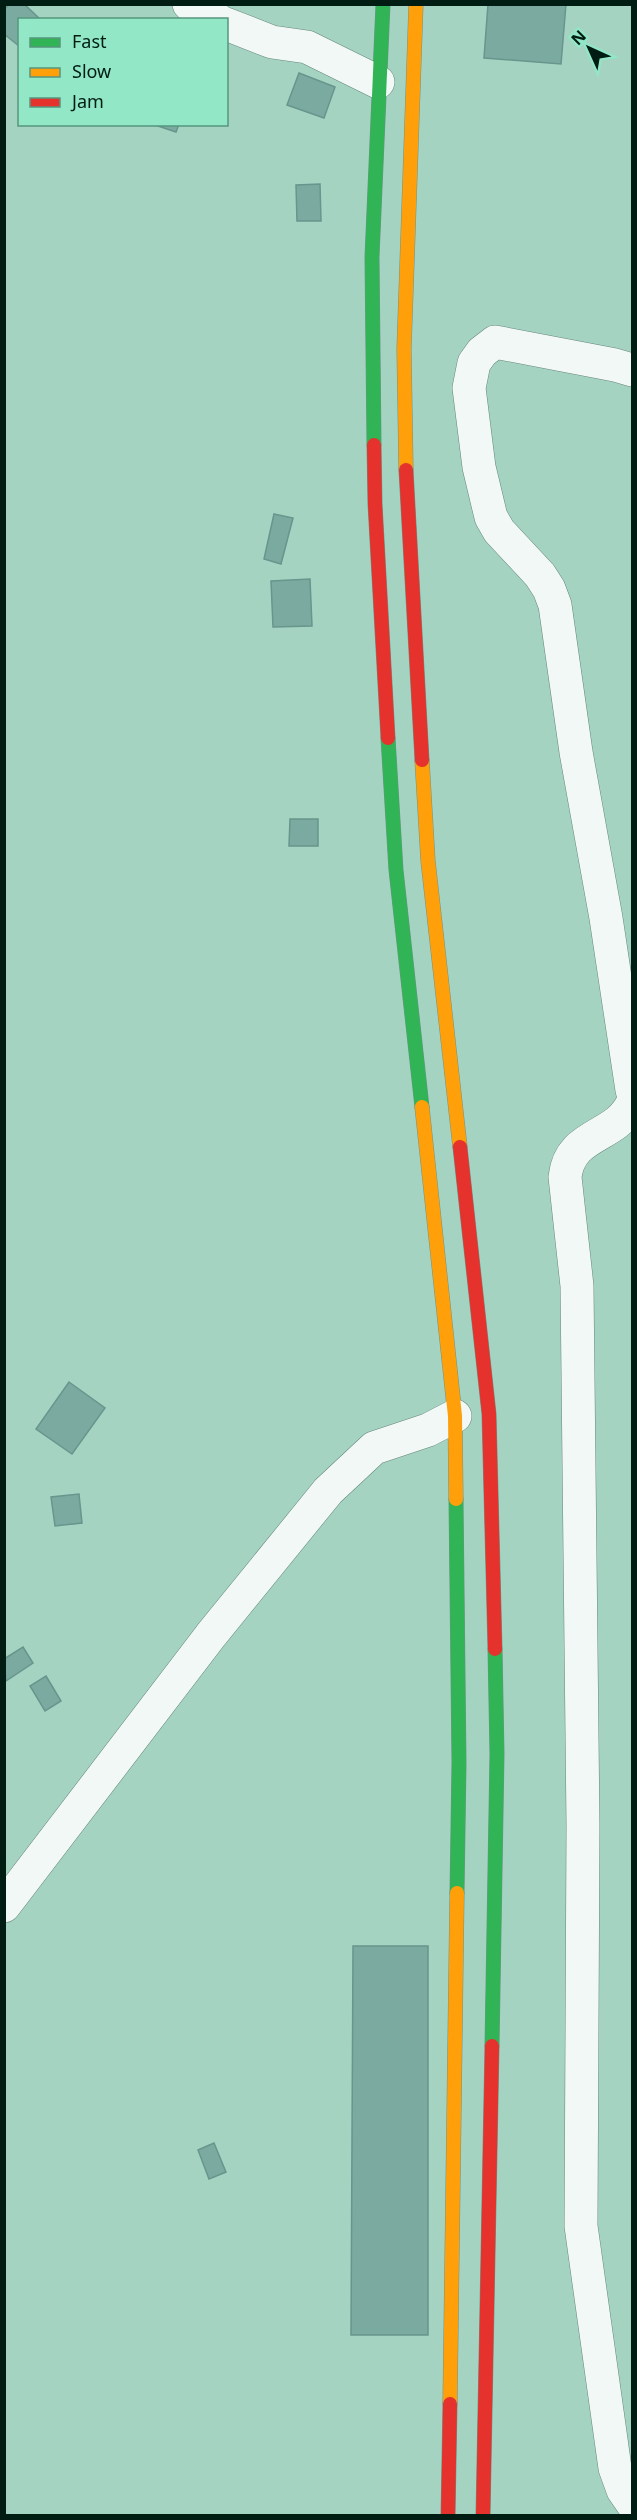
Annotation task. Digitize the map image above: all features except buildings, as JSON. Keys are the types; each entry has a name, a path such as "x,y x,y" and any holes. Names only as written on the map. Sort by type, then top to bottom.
{"highway":[{"path":"382,4 372,257 375,516 396,870 455,1416 459,1763 448,2516"},
{"path":"416,4 404,349 406,486 429,861 489,1414 497,1754 483,2516"}],"street":[{"path":"189,4 214,18"},
{"path":"228,25 272,42 307,47 378,82"},
{"path":"633,370 495,342 482,351 474,363 469,388 479,467 491,517 499,531 540,575 555,605 576,752 606,918 633,1090"},
{"path":"633,1104 616,1123 574,1150 567,1161 565,1177 577,1286 583,1826 581,2226 615,2468 623,2490 633,2503"},
{"path":"4,1906 212,1635 328,1491 374,1448 428,1430 455,1416"}],"traffic: fast":[{"path":"374,445 372,257 383,4"},
{"path":"388,738 396,870 422,1107"},
{"path":"456,1499 459,1763 457,1893"},
{"path":"492,2046 497,1754 495,1649"}],"traffic: slow":[{"path":"406,470 404,349 416,4"},
{"path":"422,760 428,861 460,1147"},
{"path":"422,1107 455,1416 456,1499"},
{"path":"450,2404 457,1893"}],"traffic: jam":[{"path":"374,445 375,504 388,738"},
{"path":"406,470 422,760"},
{"path":"460,1147 489,1414 495,1649"},
{"path":"483,2516 492,2046"},
{"path":"448,2516 450,2404"}]}
